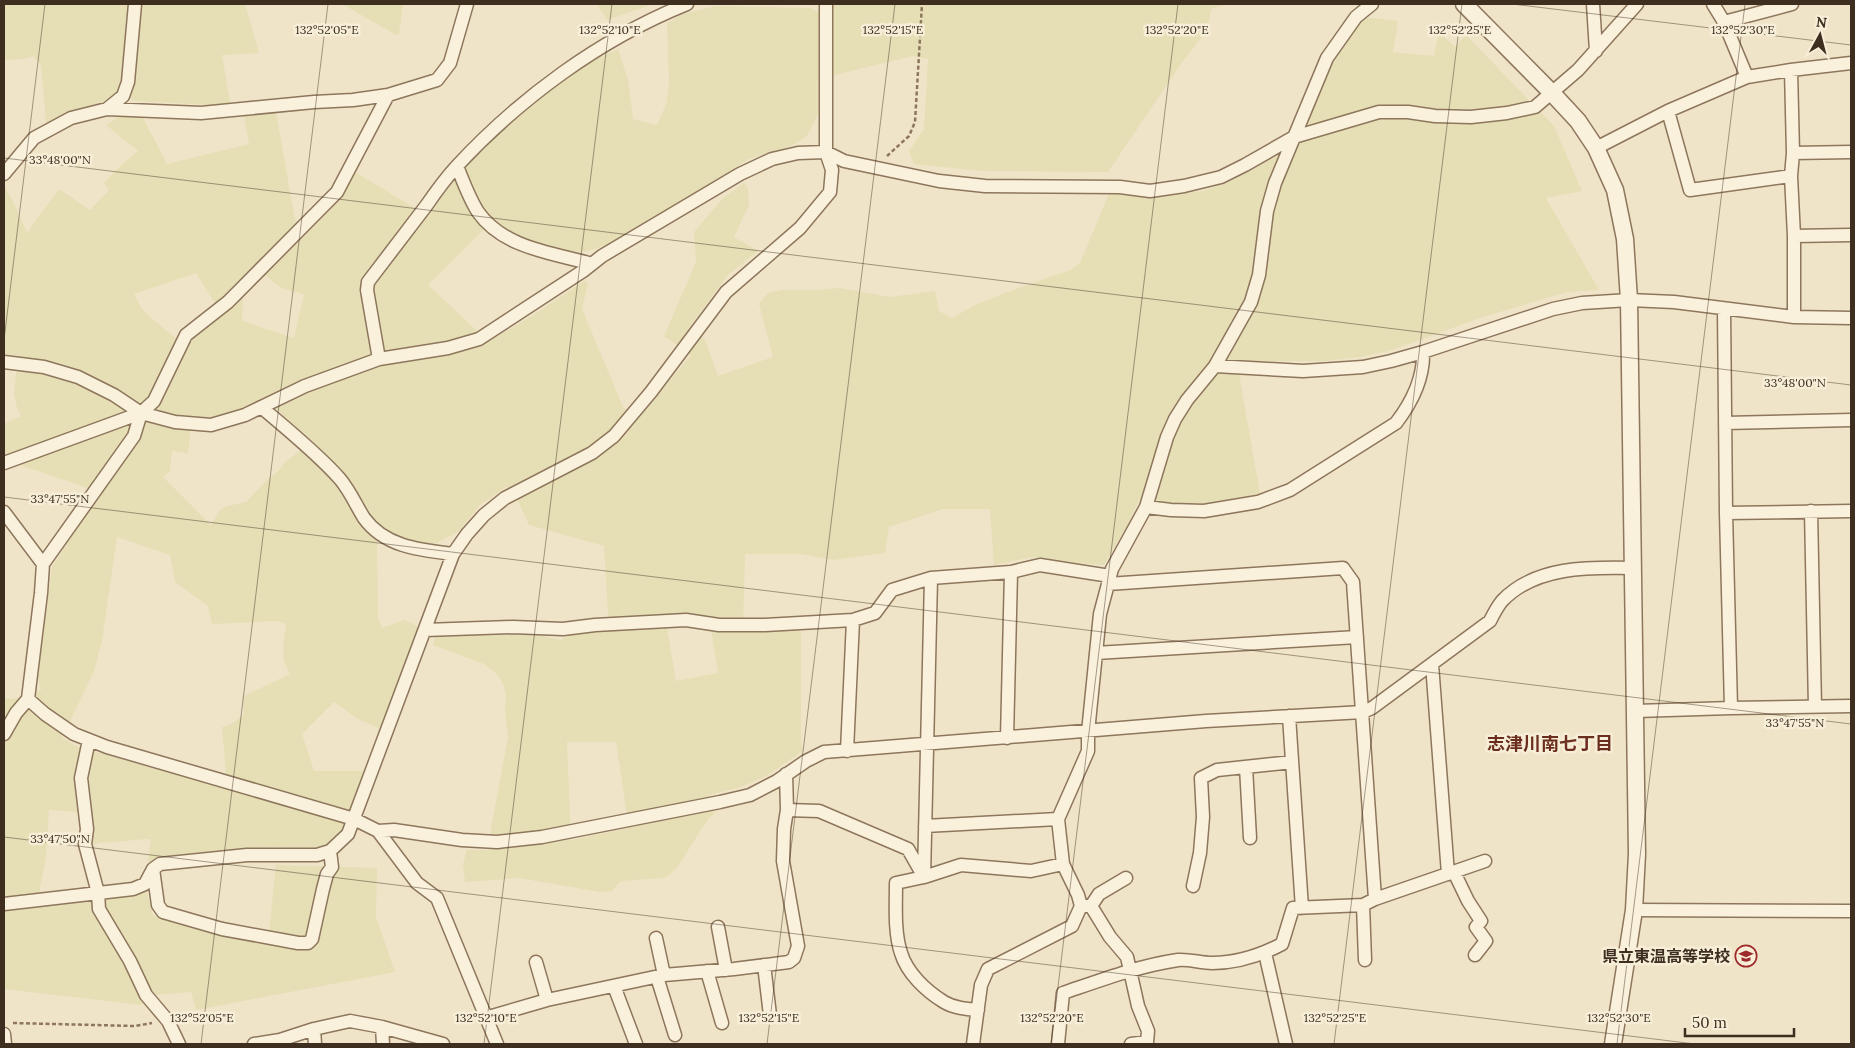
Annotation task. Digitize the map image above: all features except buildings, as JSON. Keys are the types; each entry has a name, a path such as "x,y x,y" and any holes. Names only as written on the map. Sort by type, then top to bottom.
{"street":[{"path":"107,109 123,96 128,82 135,4"},
{"path":"4,174 34,138 71,118 107,109 201,113 353,100 388,95 437,80 450,63 467,4"},
{"path":"379,359 367,290 368,282 457,166 489,133 553,80 584,58 667,12 688,4"},
{"path":"4,904 133,889 145,884 153,869 160,864 247,855 317,855 330,851 348,834 453,554 466,534 484,515 505,498 592,453 614,436 726,292 800,228 830,192 832,170 826,152 826,4"},
{"path":"1131,1044 1147,1042 1148,1031 1138,1006 1127,957 1078,895 1063,864 1058,818 1088,751 1088,732 1100,614 1112,569 1146,507 1167,437 1175,419 1187,400 1215,366 1251,302 1259,275 1267,211 1275,183 1327,58 1356,17 1372,4"},
{"path":"1464,4 1552,93 1578,122 1596,148 1615,190 1625,239 1629,300 1637,854 1634,910 1613,1044"},
{"path":"1593,4 1596,51"},
{"path":"4,362 44,367 78,377 114,395 141,413 175,422 211,425 245,414 305,386 379,359 438,350 478,339 602,256 731,180 764,163 798,152 826,152 844,161 867,166 939,181 985,186 1120,187 1150,191 1184,186 1221,177 1246,166 1294,137 1379,112 1408,112 1435,116 1471,117 1507,113 1535,107 1578,70 1637,4"},
{"path":"1713,4 1724,22 1747,77"},
{"path":"1724,22 1792,4"},
{"path":"1596,148 1668,111 1747,77 1851,63"},
{"path":"1791,70 1794,317"},
{"path":"4,464 141,413 154,401 186,335 228,302 337,192 388,95"},
{"path":"1668,111 1690,190 1791,176"},
{"path":"1793,153 1851,152"},
{"path":"457,166 468,193 479,212 496,229 515,242 592,264"},
{"path":"1794,236 1851,235"},
{"path":"1215,366 1303,371 1333,370 1372,365 1423,352 1553,310 1582,304 1629,300 1674,302 1794,317 1851,318"},
{"path":"1724,309 1726,513 1731,708"},
{"path":"1146,507 1204,511 1258,502 1290,490 1396,423 1414,396 1424,365 1423,352"},
{"path":"261,407 340,479 364,517 377,533 414,549 453,554"},
{"path":"4,734 16,713 28,699 43,564 134,436 141,413"},
{"path":"1725,423 1851,420"},
{"path":"1726,513 1851,511"},
{"path":"4,512 43,564"},
{"path":"1811,512 1815,707"},
{"path":"424,630 513,627 563,629 595,625 642,624 686,620 720,625 852,620 875,613 892,590 931,578 1011,572 1040,565 1109,580 1343,568 1353,582 1375,898"},
{"path":"378,831 394,830 462,840 497,842 542,836 743,797 750,795 824,752 1206,721 1363,712 1372,708 1490,621 1501,602 1532,580 1554,573 1592,567 1634,568"},
{"path":"1007,738 1011,572"},
{"path":"924,877 931,578"},
{"path":"847,751 852,620"},
{"path":"1096,653 1357,637"},
{"path":"1432,664 1451,873 1481,921 1476,927 1486,941 1474,955"},
{"path":"28,699 45,714 74,734 89,740 126,753 354,819 378,831 417,883 437,898 497,1044"},
{"path":"1636,711 1851,706"},
{"path":"1289,716 1302,908"},
{"path":"89,740 81,778 87,829 85,844 98,893 99,909 130,961 146,994 168,1021 179,1044"},
{"path":"1193,886 1200,853 1203,816 1202,778 1216,770 1292,762"},
{"path":"1246,767 1250,838"},
{"path":"485,1018 547,1000 661,976 789,962 794,958 798,946 783,861 784,829 787,810 786,774"},
{"path":"787,810 819,812 908,849 924,877"},
{"path":"926,826 1058,818"},
{"path":"153,869 158,905 164,912 222,929 298,943 308,943 312,939 327,874 332,867 330,851"},
{"path":"1058,1044 1063,993 1130,970 1180,960 1212,963 1265,953 1282,944 1293,908 1363,905 1375,898 1486,861"},
{"path":"978,1010 958,1007 944,1002 926,989 906,966 900,951 896,916 896,883 924,877 961,865 1031,871 1063,864"},
{"path":"973,1044 981,985 988,970 1072,926 1086,906 1099,894 1126,878"},
{"path":"1363,905 1365,960"},
{"path":"1634,910 1851,911"},
{"path":"718,928 726,970"},
{"path":"656,938 661,976 675,1035"},
{"path":"1265,953 1286,1044"},
{"path":"536,962 547,1000"},
{"path":"764,965 770,1016"},
{"path":"707,971 722,1023"},
{"path":"614,986 636,1044"},
{"path":"254,1044 280,1040 314,1029 350,1021 382,1027 442,1044"},
{"path":"382,1027 383,1044"},
{"path":"314,1029 315,1044"},
{"path":"4,1034 4,1044"}],"path":[{"path":"867,166 890,155 909,136 915,122 922,4"},
{"path":"13,1023 135,1026 168,1021"}],"shaded area":[{"path":"4,4 245,4 259,53 222,55 230,102 227,106 137,101 114,94 99,105 88,107 49,123 46,122 41,65 33,56 24,59 4,60"},
{"path":"342,4 403,4 399,34 396,35"},
{"path":"597,4 653,4 607,20"},
{"path":"833,4 1230,4 1212,8 1206,32 1183,61 1108,172 983,171 914,164 909,151 924,129 928,59 913,56 818,79 818,114 807,136 791,146 749,159 621,240 585,252 567,251 519,238 496,223 483,208 473,192 465,169 492,140 555,85 588,63 618,49 628,80 633,119 657,125 667,102 669,81 667,23 683,14 716,6 810,8 818,12 833,12"},
{"path":"1365,17 1398,21 1393,52 1434,56 1439,32 1455,47 1466,35 1554,126 1582,191 1546,198 1599,290 1567,292 1483,317 1389,351 1360,357 1324,361 1244,361 1240,379 1260,494 1206,504 1157,503 1139,500 1128,524 1104,565 1033,557 994,565 990,509 943,509 889,527 885,553 833,560 800,554 745,554 743,630 797,629 801,634 801,741 803,751 766,776 741,787 709,795 714,814 708,819 677,868 665,878 621,881 612,891 600,892 519,878 465,882 463,864 467,850 490,850 491,829 508,737 505,711 506,696 503,684 496,673 484,664 433,645 436,636 525,632 561,640 579,631 609,631 604,546 529,525 517,499 506,487 480,505 459,531 437,543 427,545 397,538 387,530 377,541 378,617 382,628 404,620 419,627 381,729 358,719 334,702 302,734 314,771 364,771 366,773 342,833 320,848 273,847 219,850 158,857 150,862 148,861 151,840 91,844 93,828 89,813 49,810 46,857 40,888 41,905 146,889 153,915 213,933 268,942 276,865 377,868 376,917 395,972 196,1010 191,992 155,995 141,1005 4,989 4,698 15,699 41,690 38,677 52,567 100,497 88,488 17,464 4,457 4,424 21,416 16,405 14,393 18,355 4,354 4,186 14,203 27,233 59,189 90,210 109,190 104,183 138,151 106,125 117,118 127,115 142,116 167,164 249,144 244,116 276,112 295,220 310,229 344,194 355,172 428,216 454,180 457,181 484,229 428,285 475,329 486,343 535,314 584,281 588,283 582,309 623,407 638,419 691,355 664,336 696,262 694,232 722,199 744,183 748,188 749,205 734,237 758,251 728,275 690,326 705,340 718,376 773,357 759,304 768,293 782,290 840,288 890,297 935,291 939,311 952,318 977,304 1070,270 1080,263 1110,191 1139,196 1203,191 1227,183 1303,141 1308,121 1329,69 1340,50","holes":["255,267 281,288 304,294 294,338 242,321 243,298 234,289","196,273 221,313 188,344 177,339 142,309 134,294","265,398 311,443 285,462 246,502 227,506 220,510 211,525 163,477 170,471 172,451 188,453 192,416 207,418 242,409","117,537 170,555 175,582 208,606 212,624 276,621 286,624 283,647 284,661 290,674 242,697 244,714 232,724 222,727 226,773 222,788 79,747 62,738 94,671 102,640","665,615 709,617 718,673 676,681","567,742 616,742 629,828 571,840"]}],"place":[{"name":"県立東温高等学校","path":"1746,956"}],"district":[{"name":"志津川南七丁目","path":"1550,743"}]}
